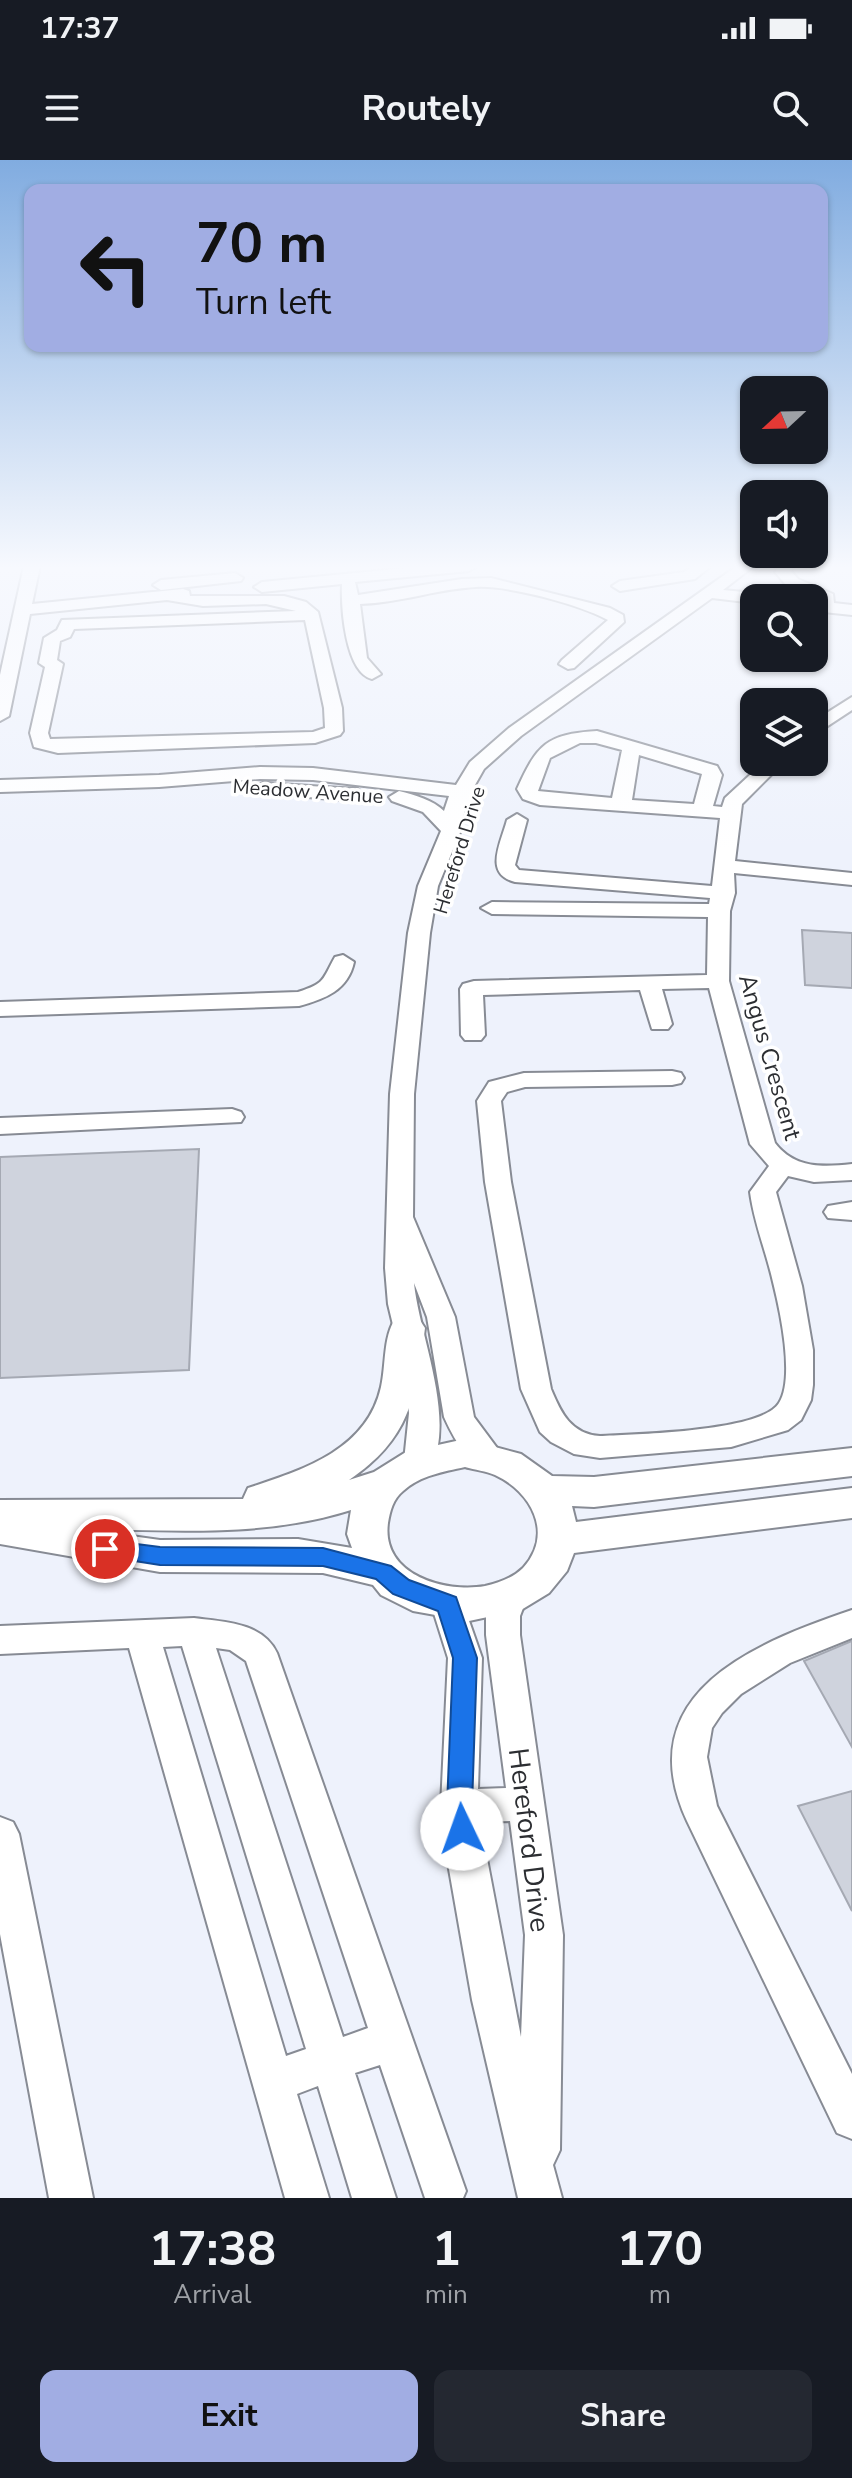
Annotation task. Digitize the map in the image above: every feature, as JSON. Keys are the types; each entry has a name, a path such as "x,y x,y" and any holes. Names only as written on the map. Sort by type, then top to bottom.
{"main road":[{"path":"144,1513 239,1503 288,1492 324,1478 373,1438 391,1413 407,1328"},
{"path":"0,1515 246,1515 303,1509 353,1497 384,1483 400,1470 419,1461 453,1454 488,1456 530,1475 544,1490 559,1519 559,1540 552,1559 536,1580 511,1595 491,1602 448,1604 423,1598 401,1587 383,1572 369,1550 365,1527 370,1503 384,1483"},
{"path":"544,1490 594,1492 852,1462"},
{"path":"559,1540 852,1503"},
{"path":"0,1529 91,1547 160,1556 298,1555 323,1557 383,1572"}],"street":[{"path":"0,716 9,661"},
{"path":"68,661 54,664 39,733 41,743 47,746 325,736 334,731 333,708 321,661"},
{"path":"361,661 372,674"},
{"path":"568,664 571,661"},
{"name":"Hereford Drive","path":"419,1461 424,1413 420,1375 407,1328 399,1268 402,1094 419,933 428,886 477,766 587,678 613,661"},
{"name":"Hereford Drive","path":"414,986 432,938 465,796 489,765 504,752 621,661"},
{"path":"828,720 852,702"},
{"path":"702,811 710,770 597,737 577,738 542,755 527,789 530,795 540,799 621,804 702,811 729,813 732,802 740,792 759,776"},
{"path":"294,738 295,747 300,751 329,752"},
{"path":"621,804 632,745"},
{"path":"401,791 477,766"},
{"name":"Meadow Avenue","path":"0,786 159,781 465,796"},
{"name":"Meadow Avenue","path":"401,791 429,788 465,796"},
{"path":"401,791 430,808 451,830"},
{"name":"Angus Crescent","path":"729,813 718,981 763,1144 775,1161 784,1166 818,1174 852,1172"},
{"path":"517,820 505,865 508,873 515,876 722,902"},
{"path":"726,866 852,879"},
{"path":"492,908 722,902"},
{"path":"0,1009 299,999 328,988 342,971 343,962"},
{"path":"473,1035 471,989 474,988 718,981"},
{"path":"649,982 660,1024"},
{"path":"672,1078 524,1080 498,1087 489,1101 498,1182 536,1389 551,1424 562,1434 585,1446 600,1447 749,1433 785,1418 792,1409 798,1391 797,1326 763,1192 770,1179 784,1166"},
{"path":"0,1126 232,1117"},
{"name":"Hereford Drive","path":"402,1216 441,1317 459,1417 466,1432 488,1456"},
{"name":"Hereford Drive","path":"511,1595 503,1616 503,1635 544,1935 539,2190"},
{"name":"Hereford Drive","path":"448,1604 465,1658 459,1806 492,2000 539,2190"},
{"path":"852,1624 798,1641 761,1661 724,1688 701,1713 689,1745 689,1775 700,1809 852,2118"},
{"path":"194,1632 374,2198"},
{"path":"0,1640 194,1632 237,1637 260,1653 444,2191"},
{"path":"142,1634 307,2198"},
{"path":"459,1806 526,1804"},
{"path":"0,1834 71,2198"},
{"path":"274,2081 393,2040"}],"building":[{"path":"802,930 852,933 852,988 805,985"},
{"path":"199,1149 189,1370 0,1378 0,1157"},
{"path":"852,1641 852,1747 804,1661"},
{"path":"852,1791 852,1911 798,1806"}],"route":[{"path":"105,1549 160,1556 323,1557 383,1572 401,1587 423,1598 448,1604 465,1658 459,1806 462,1829"}]}
